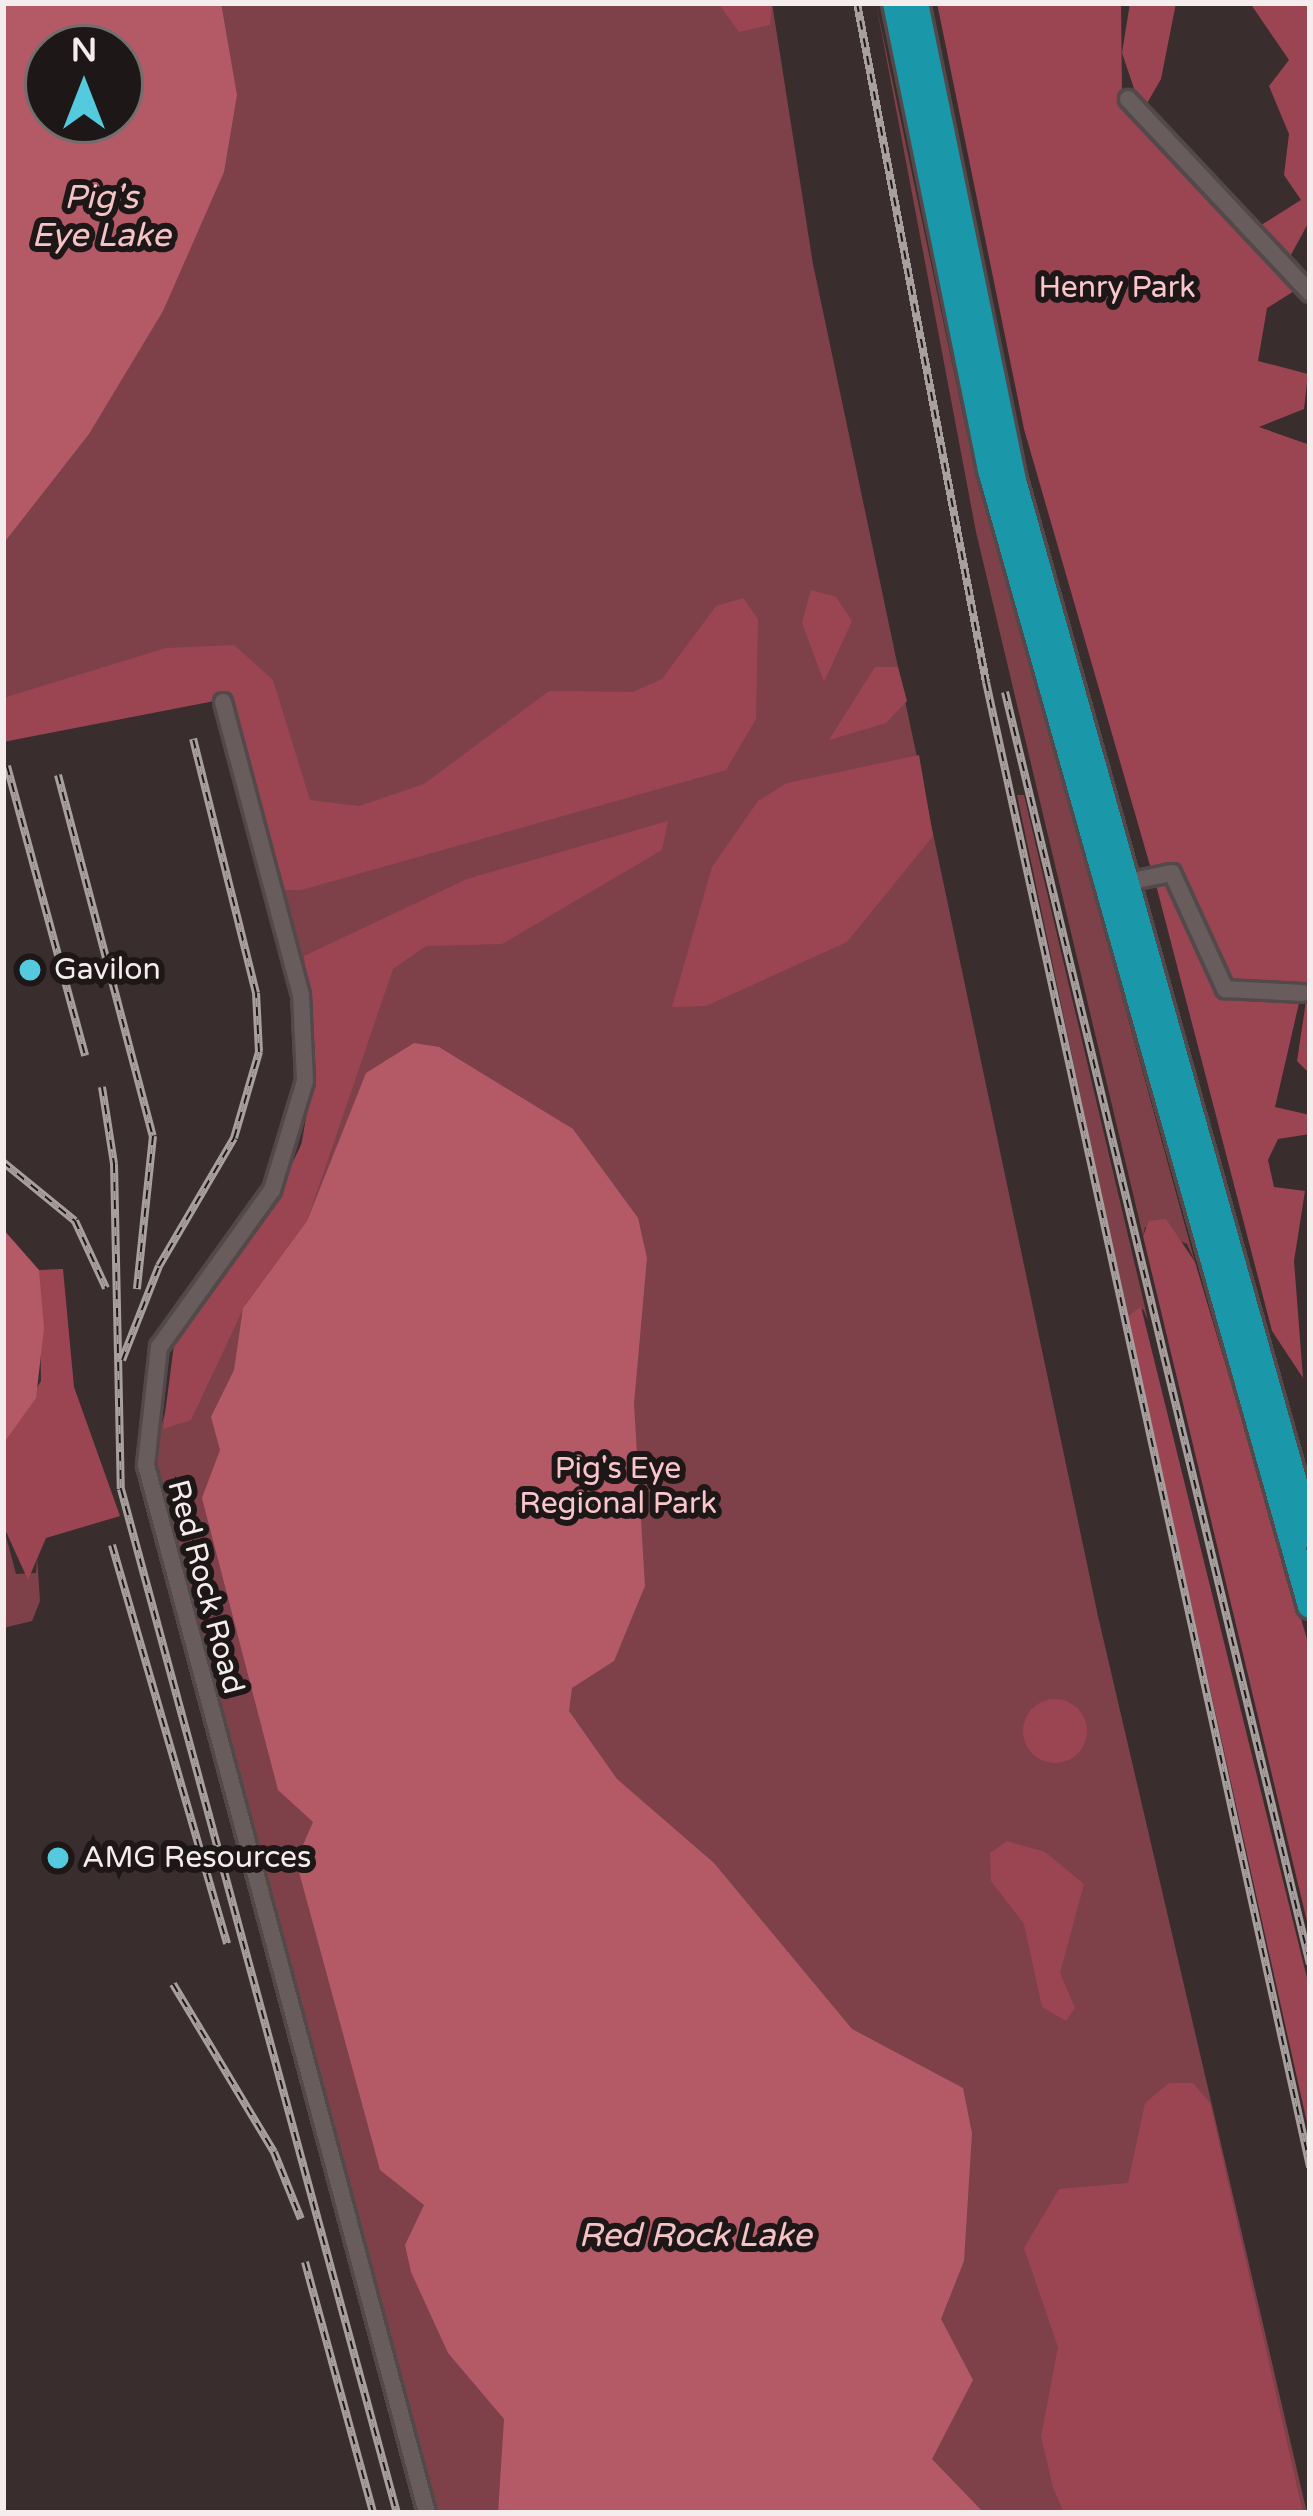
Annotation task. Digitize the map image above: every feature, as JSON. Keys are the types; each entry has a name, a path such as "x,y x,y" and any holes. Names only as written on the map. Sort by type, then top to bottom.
{"highway":[{"path":"895,3 972,400 1122,884 1310,1536"},
{"path":"916,3 998,420 1310,1606"}],"street":[{"path":"1129,99 1310,293"},
{"name":"Red Rock Road","path":"223,702 298,982 305,1082 272,1190 159,1346 145,1455 427,2513"},
{"path":"1122,884 1173,874 1223,987 1304,993"}],"green space":[{"name":"Pig's Eye Regional Park","path":"3,3 772,3 813,264 1098,1616 1307,2513 437,2513 154,1451 197,1301 267,1215 299,1154 314,1081 311,999 227,685 3,740"},
{"path":"718,3 772,3 770,25 739,32"},
{"path":"876,3 966,429 1195,1262 1187,1244 1145,1227 1143,1236 976,532"},
{"name":"Henry Park","path":"937,3 1121,3 1122,95 1299,288 1267,308 1258,361 1308,374 1304,409 1259,427 1310,445 1310,1074 1297,1061 1308,988 1232,984 1175,866 1151,869 1024,429"},
{"path":"1130,3 1176,3 1161,79 1142,112 1122,53"},
{"path":"1250,3 1310,3 1310,220 1287,262 1258,227 1301,200 1284,175 1289,134 1269,86 1289,60"},
{"path":"811,590 836,597 852,621 824,682 802,623"},
{"path":"743,598 758,619 756,719 726,770 301,890 284,890 230,698 3,742 3,698 166,648 234,645 273,680 310,800 359,806 424,784 549,691 633,692 662,679 716,606"},
{"path":"875,667 898,667 907,701 886,723 829,740"},
{"path":"919,755 933,836 847,942 706,1006 672,1007 712,867 758,801 787,783"},
{"path":"1017,795 1024,795 1148,1320 1143,1309 1127,1317"},
{"path":"668,821 662,850 502,944 426,946 393,969 307,1221 246,1303 191,1420 163,1429 175,1337 267,1215 302,1143 315,1062 304,956 467,879"},
{"path":"1155,881 1169,881 1218,992 1299,1003 1275,1107 1310,1115 1310,1134 1278,1139 1268,1160 1274,1187 1305,1191 1294,1261 1303,1378 1272,1331"},
{"path":"1166,1219 1195,1262 1310,1649 1310,1934 1143,1236 1149,1221"},
{"path":"63,1269 74,1387 120,1516 46,1538 28,1580 3,1525 3,1444 41,1381 39,1270"},
{"path":"1141,1307 1310,1990 1310,2136 1127,1317"},
{"path":"3,1525 16,1574 36,1573 37,1556 40,1601 32,1621 3,1628"},
{"path":"1055,1699 1078,1708 1087,1731 1078,1754 1055,1763 1032,1754 1023,1731 1032,1708"},
{"path":"1007,1841 1045,1852 1084,1884 1060,1973 1075,2008 1066,2021 1042,2007 1024,1924 991,1881 990,1853"},
{"path":"1169,2083 1193,2083 1210,2103 1303,2513 1064,2513 1053,2487 1041,2437 1058,2347 1024,2248 1059,2189 1128,2183 1145,2103"}],"water":[{"name":"Pig's Eye Lake","path":"3,3 221,3 237,95 224,172 163,311 89,434 3,544"},
{"name":"Red Rock Lake","path":"414,1043 439,1047 573,1129 638,1218 647,1258 634,1404 645,1586 614,1661 572,1688 569,1711 617,1779 714,1863 852,2029 963,2088 972,2133 964,2261 941,2319 973,2380 932,2459 984,2513 498,2513 504,2419 448,2353 411,2272 405,2245 424,2205 380,2170 296,1861 313,1822 278,1790 202,1498 220,1450 211,1417 234,1370 243,1308 307,1221 366,1073"},
{"path":"3,1229 39,1270 44,1328 36,1398 3,1444"}],"railway":[{"path":"857,3 986,682 1310,2167"},
{"path":"1005,692 1310,1964"},
{"path":"122,1360 159,1266 234,1138 259,1052 256,993 193,739"},
{"path":"7,766 85,1056"},
{"path":"58,775 153,1136 137,1289"},
{"path":"102,1087 114,1164 121,1489 397,2513"},
{"path":"3,1162 75,1221 106,1288"},
{"path":"112,1545 227,1944"},
{"path":"173,1984 274,2152 301,2219"},
{"path":"305,2262 373,2513"}],"place":[{"name":"Gavilon","path":"30,970"},
{"name":"AMG Resources","path":"58,1858"}]}
